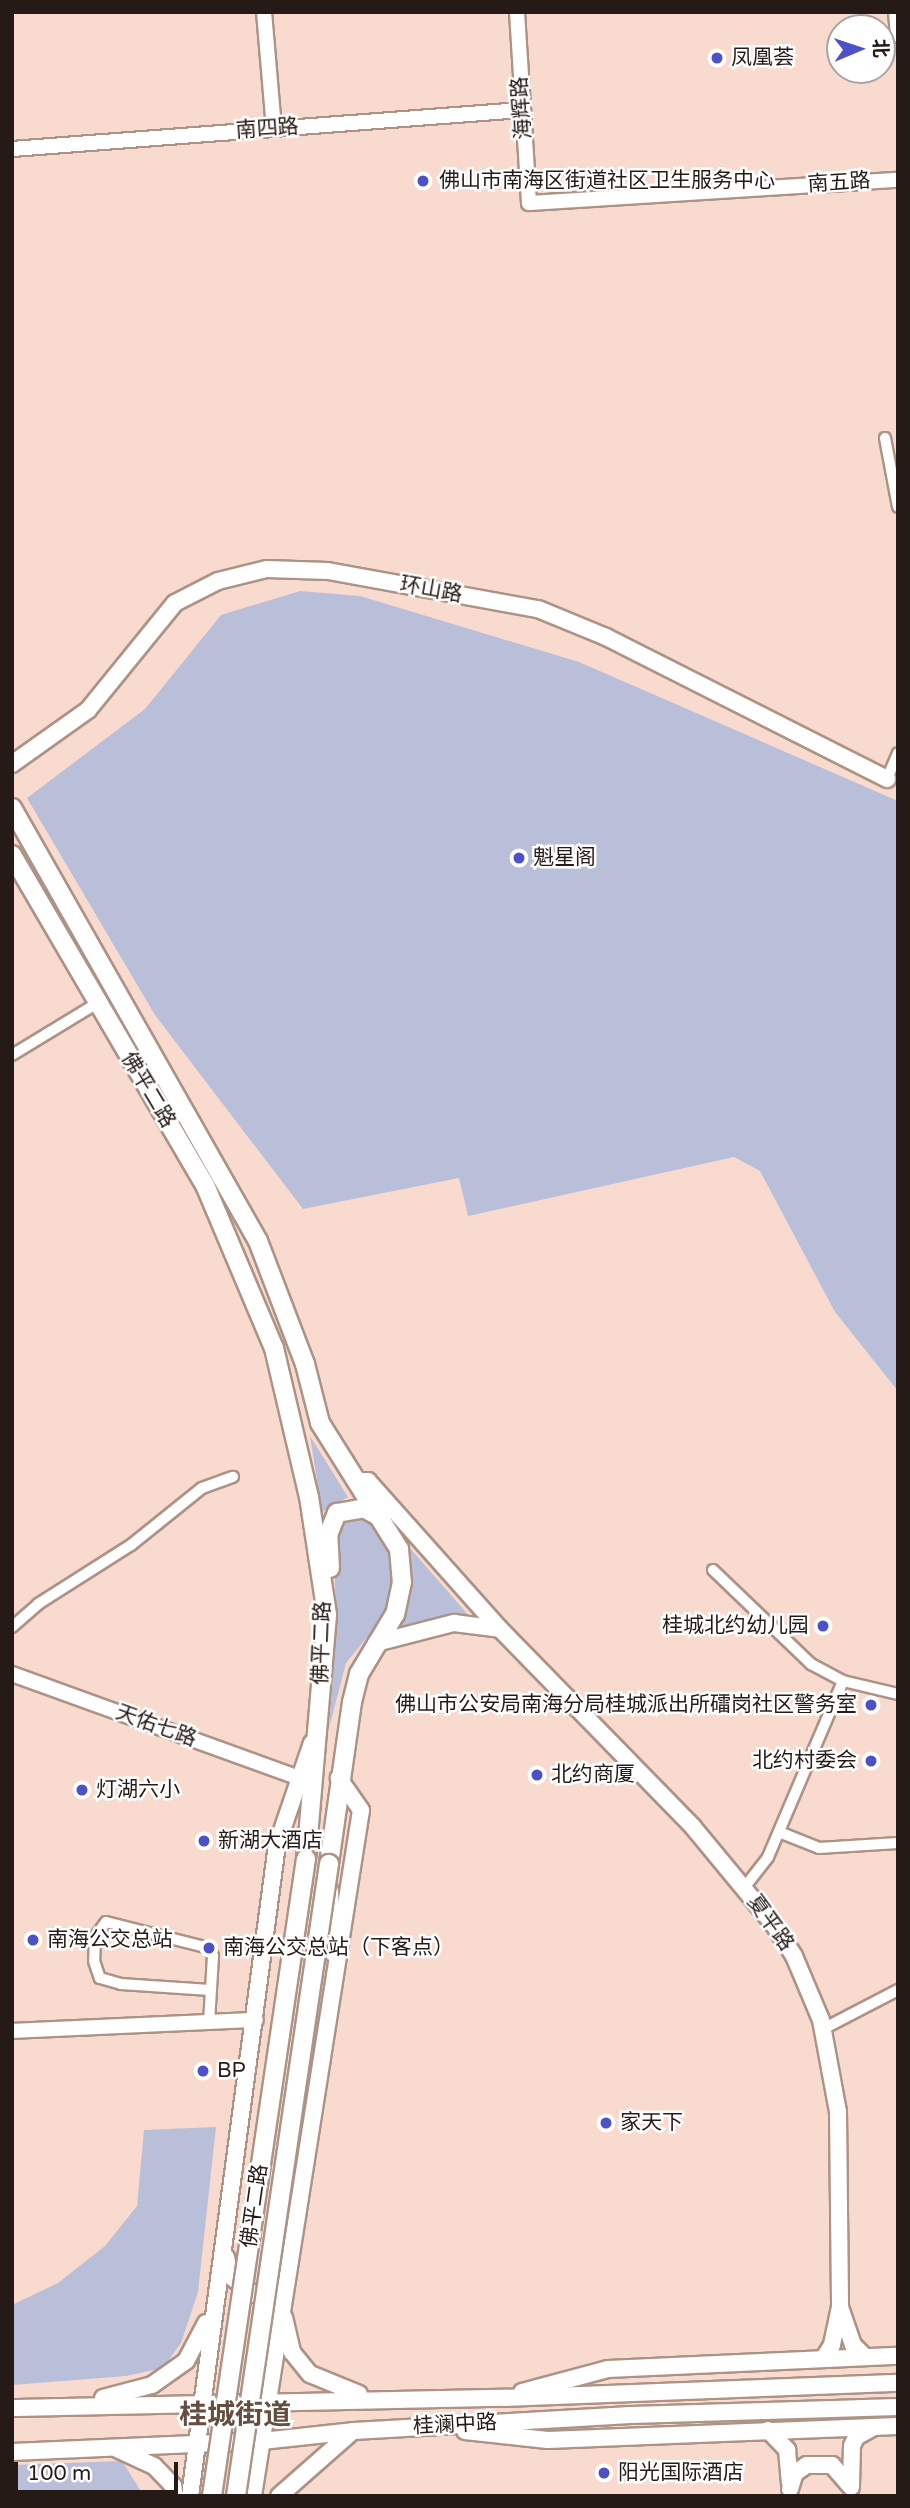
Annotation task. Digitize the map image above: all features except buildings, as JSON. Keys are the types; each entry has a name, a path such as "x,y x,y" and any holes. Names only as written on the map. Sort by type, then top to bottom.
{"main road":[{"name":"环山路","path":"12,764 88,710 175,603 218,581 267,569 328,571 538,610 606,637 887,779"},
{"name":"佛平二路","path":"12,808 258,1241 305,1364 320,1423 399,1549 402,1582 395,1614 359,1674 339,1778 329,1864 236,2496"},
{"name":"佛平二路","path":"12,855 205,1185 270,1337 290,1405 327,1615 306,1859 212,2496"},
{"name":"夏平路","path":"357,1481 368,1481 500,1629 693,1827 785,1939 824,2029 840,2136 840,2307 832,2345 824,2358"},
{"path":"327,1615 332,1598 328,1535 332,1522 345,1508 364,1508 382,1518"},
{"path":"376,1643 454,1623 500,1629"},
{"path":"190,2496 256,2020 277,1845 317,1728"},
{"path":"253,2496 361,1810 339,1778"},
{"path":"333,1834 353,1870"},
{"path":"329,1864 335,1979"},
{"path":"224,2242 230,2276 253,2294 275,2289 291,2255"},
{"path":"73,2405 152,2385 186,2361 199,2343 216,2295"},
{"path":"283,2307 292,2352 310,2374 344,2390 378,2398"},
{"name":"夏平路","path":"840,2307 853,2345 865,2357"},
{"path":"505,2398 608,2369 898,2356"},
{"name":"桂澜中路","path":"12,2408 202,2401 505,2398 898,2383"},
{"name":"桂澜中路","path":"12,2452 262,2441 354,2431 631,2415 898,2407"},
{"path":"851,2491 852,2446 863,2431 876,2426"},
{"path":"442,2427 548,2440 898,2426"},
{"path":"768,2430 787,2450 790,2492"},
{"path":"279,2496 354,2431"},
{"path":"114,2448 154,2466 173,2486 175,2496"},
{"path":"790,2492 795,2473 807,2465 832,2465 851,2491"}],"street":[{"path":"264,12 274,129"},
{"name":"海辉路","path":"517,12 521,110 529,203"},
{"path":"896,12 898,35"},
{"name":"南四路","path":"12,149 521,110"},
{"name":"南五路","path":"529,203 898,180"},
{"path":"885,438 898,507"},
{"path":"887,779 898,753"},
{"path":"12,1055 99,1002"},
{"path":"12,1627 38,1604 131,1545 202,1488 233,1477"},
{"path":"713,1570 811,1664 843,1681 898,1694"},
{"name":"天佑七路","path":"12,1674 300,1778"},
{"path":"744,1888 768,1857 843,1681"},
{"path":"779,1832 819,1848 898,1843"},
{"path":"209,2022 213,1956 209,1948 106,1922 95,1937 94,1961 100,1978 121,1984 210,1990"},
{"path":"824,2029 898,1990"},
{"path":"12,2031 256,2020"}],"shaded area":[{"path":"300,591 360,596 579,662 898,801 898,1391 835,1312 760,1171 734,1157 468,1216 459,1178 303,1209 155,1015 27,798 145,709 221,615"},
{"path":"310,1436 348,1497 322,1512"},
{"path":"347,1514 374,1519 394,1555 396,1577 381,1620 346,1663 329,1728 337,1623 332,1532"},
{"path":"409,1547 471,1618 429,1620 395,1633 411,1589"},
{"path":"216,2127 198,2292 181,2343 163,2368 126,2376 12,2385 12,2305 58,2283 105,2246 137,2206 144,2130"},
{"path":"122,2461 144,2496 12,2496 12,2465"}],"place":[{"name":"凤凰荟","path":"717,58"},
{"name":"佛山市南海区街道社区卫生服务中心","path":"423,181"},
{"name":"魁星阁","path":"519,858"},
{"name":"桂城北约幼儿园","path":"823,1626"},
{"name":"佛山市公安局南海分局桂城派出所礌岗社区警务室","path":"871,1705"},
{"name":"北约村委会","path":"871,1761"},
{"name":"北约商厦","path":"537,1775"},
{"name":"灯湖六小","path":"82,1790"},
{"name":"新湖大酒店","path":"204,1841"},
{"name":"南海公交总站","path":"33,1940"},
{"name":"南海公交总站（下客点）","path":"209,1948"},
{"name":"BP","path":"203,2071"},
{"name":"家天下","path":"606,2123"},
{"name":"阳光国际酒店","path":"604,2473"}],"district":[{"name":"桂城街道","path":"235,2415"}]}
